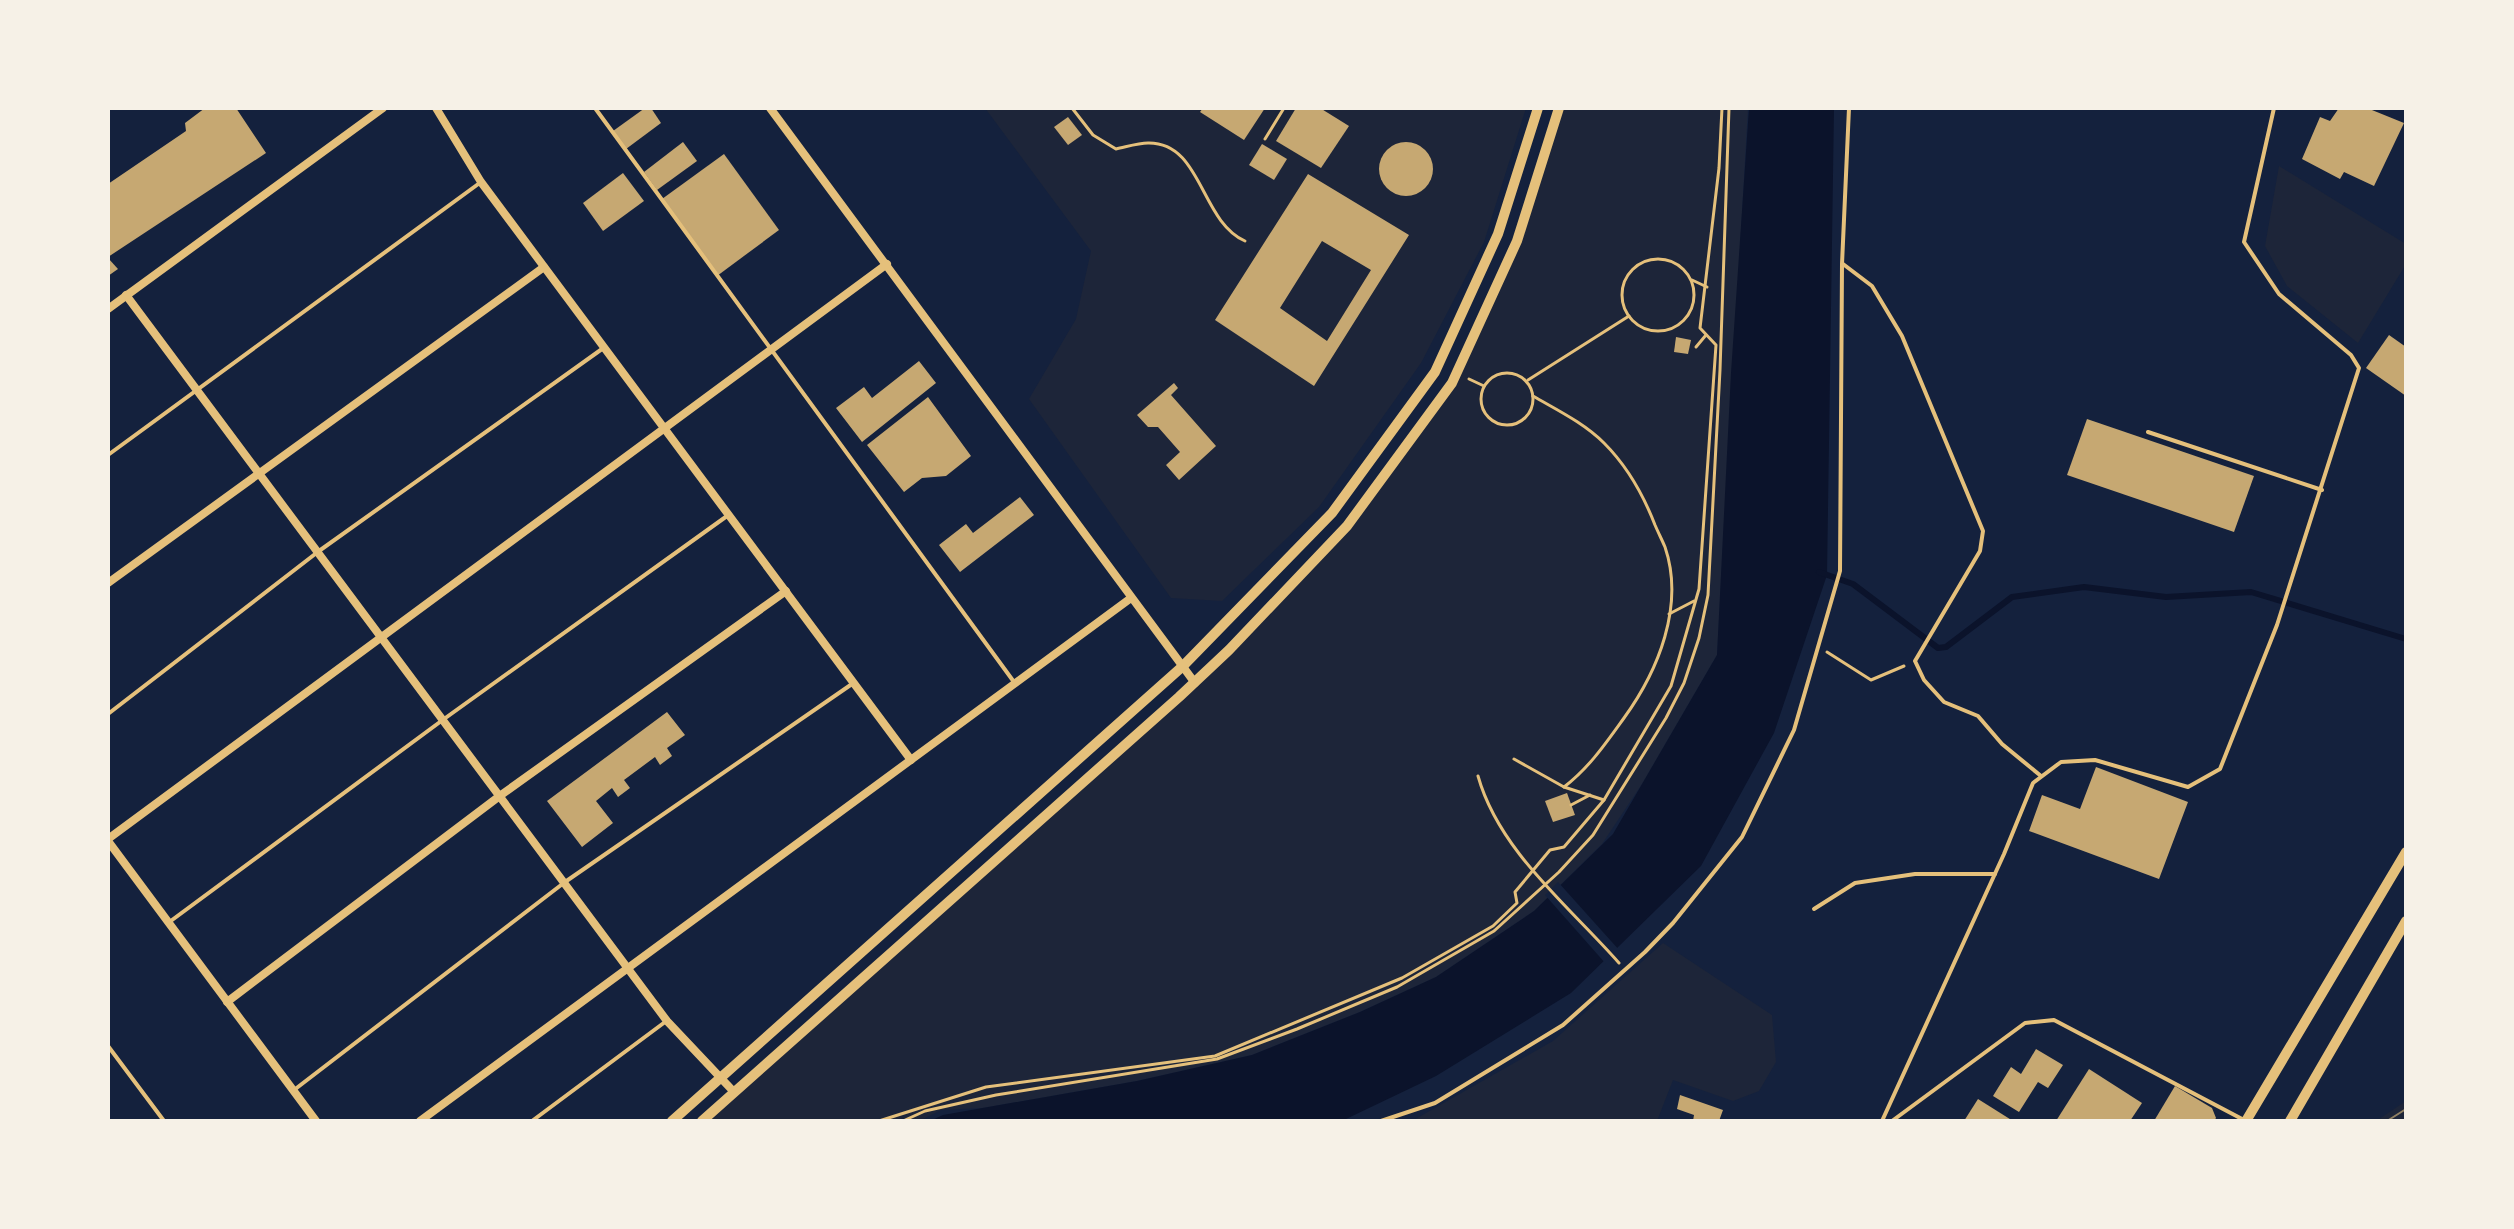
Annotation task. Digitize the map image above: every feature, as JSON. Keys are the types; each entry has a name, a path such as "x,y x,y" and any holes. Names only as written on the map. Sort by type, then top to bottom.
{"street":[{"path":"108,309 383,108"},
{"path":"436,108 481,182 911,760"},
{"path":"770,108 1195,683"},
{"path":"672,1121 1183,666 1332,513 1435,372 1498,234 1538,108"},
{"path":"702,1121 1195,683 1347,526 1452,383 1517,241 1559,108"},
{"path":"316,1121 108,840 887,264"},
{"path":"108,583 544,267"},
{"path":"126,295 667,1021 734,1092"},
{"path":"227,1002 501,795 786,591"},
{"path":"420,1121 1131,598"},
{"path":"2246,1121 2406,852"},
{"path":"2290,1121 2406,921"}],"lane":[{"path":"595,108 1015,684"},
{"path":"1381,1121 1435,1103 1563,1025 1645,952 1673,923 1742,837 1794,730 1840,571 1842,264 1849,108"},
{"path":"1882,1121 1995,874 2033,783 2061,762 2095,760 2188,787 2220,769 2281,612 2359,368 2351,355 2279,294 2244,242 2274,108"},
{"path":"108,455 481,182"},
{"path":"1842,264 1872,286 1902,336 1983,531 1980,551 1915,661 1924,680 1944,702 1978,716 2002,744 2041,776"},
{"path":"108,714 319,551 604,348"},
{"path":"1435,372 1452,383"},
{"path":"2148,432 2322,490"},
{"path":"167,923 729,515"},
{"path":"294,1090 565,882 854,683"},
{"path":"1814,909 1855,883 1915,874 1995,874"},
{"path":"1892,1121 2025,1023 2054,1020 2246,1121"},
{"path":"532,1121 667,1021"},
{"path":"108,1046 164,1121"}],"path":[{"path":"1072,108 1093,135 1116,149 1150,143 1178,152 1199,180 1213,211 1232,235 1245,241"},
{"path":"1265,139 1284,108"},
{"path":"879,1121 986,1087 1215,1056 1402,978 1493,926 1517,903 1515,892 1550,850 1564,847 1604,800 1671,686 1699,589 1716,345 1700,328 1719,168 1722,108"},
{"path":"903,1121 925,1111 996,1095 1217,1059 1297,1029 1397,987 1494,931 1541,889 1593,835 1666,718 1684,683 1699,638 1708,595 1729,108"},
{"path":"1691,280 1694,299 1690,310 1685,319 1671,328 1648,329 1629,316 1622,301 1624,282 1633,269 1655,259 1680,266 1691,280 1707,287"},
{"path":"1526,381 1629,316"},
{"path":"1696,347 1706,335"},
{"path":"1533,396 1530,412 1518,423 1510,425 1494,422 1483,410 1481,394 1489,380 1512,373 1526,381 1533,396 1571,418 1603,442 1636,484 1665,548 1670,581 1669,614 1663,647 1638,699 1587,766 1564,787"},
{"path":"1669,614 1696,600"},
{"path":"1820,647 1871,680 1915,661"},
{"path":"1514,759 1564,787 1604,800"},
{"path":"1478,776 1484,799 1520,854 1614,957"},
{"path":"1571,805 1590,795"}],"shaded area":[{"path":"985,108 1526,108 1484,242 1421,363 1319,507 1222,601 1171,598 1029,399 1076,319 1091,251"},
{"path":"1559,108 1748,108 1717,655 1642,784 1602,844 1534,911 1436,977 1360,1012 1252,1055 1137,1081 983,1108 941,1110 919,1121 705,1121 1195,683 1364,503 1452,383 1499,281"},
{"path":"1749,108 1834,108 1827,575 1774,733 1701,866 1571,993 1436,1076 1346,1119 930,1121 943,1115 1137,1081 1252,1055 1360,1012 1436,977 1534,911 1613,834 1717,655 1731,373"},
{"path":"2279,166 2406,244 2406,264 2358,343 2287,286 2265,246"},
{"path":"1663,943 1772,1015 1776,1062 1759,1091 1733,1101 1673,1080 1657,1121 1412,1121 1553,1041"},
{"path":"2406,1101 2406,1121 2376,1121"}],"pier":[{"path":"1558,882 1620,951 1606,964 1545,895"}],"building":[{"path":"205,108 236,108 266,153 108,257 108,184 186,131 185,123"},
{"path":"645,108 651,108 661,123 626,149 613,131"},
{"path":"1203,108 1265,108 1244,140 1200,112"},
{"path":"1296,108 1320,108 1349,126 1321,168 1276,141"},
{"path":"2339,108 2367,108 2404,123 2374,186 2344,172 2340,179 2302,159 2320,117 2330,121"},
{"path":"1068,117 1082,135 1068,145 1054,127"},
{"path":"683,142 697,161 657,190 644,172"},
{"path":"1406,142 1425,150 1433,169 1425,188 1406,196 1387,188 1379,169 1387,150"},
{"path":"1262,144 1287,159 1274,180 1249,165"},
{"path":"724,154 779,230 717,276 662,199"},
{"path":"623,173 644,201 603,231 583,203"},
{"path":"1308,174 1409,235 1314,386 1215,320","holes":["1322,241 1371,270 1327,341 1280,308"]},
{"path":"108,258 118,269 108,276"},
{"path":"2389,335 2406,347 2406,396 2366,368"},
{"path":"1676,337 1691,340 1688,354 1674,352"},
{"path":"919,361 936,383 862,442 836,408 864,387 872,398"},
{"path":"1174,383 1178,388 1171,395 1216,446 1179,480 1166,465 1180,452 1158,427 1148,427 1137,415"},
{"path":"928,397 971,456 946,476 922,478 904,492 867,445"},
{"path":"2087,419 2254,476 2234,532 2067,475"},
{"path":"1020,497 1034,515 960,572 939,545 966,524 973,533"},
{"path":"667,712 685,735 667,748 672,756 660,765 655,757 624,780 630,788 618,797 612,788 596,801 613,823 582,847 547,801"},
{"path":"2096,767 2188,802 2159,879 2029,831 2042,795 2080,809"},
{"path":"1567,793 1575,815 1553,822 1545,801"},
{"path":"2036,1049 2063,1065 2048,1088 2038,1082 2019,1112 1993,1096 2011,1067 2021,1074"},
{"path":"2089,1069 2142,1103 2130,1121 2056,1121"},
{"path":"2175,1086 2212,1108 2216,1118 2214,1121 2154,1121"},
{"path":"1680,1095 1723,1110 1719,1121 1693,1121 1694,1115 1677,1109"},
{"path":"1978,1099 2013,1121 1964,1121"}],"waterway":[{"path":"1819,572 1853,584 1938,648 1946,647 2012,597 2084,587 2166,597 2251,592 2406,639"}],"tram line":[{"path":"2387,1121 2406,1109"}]}
